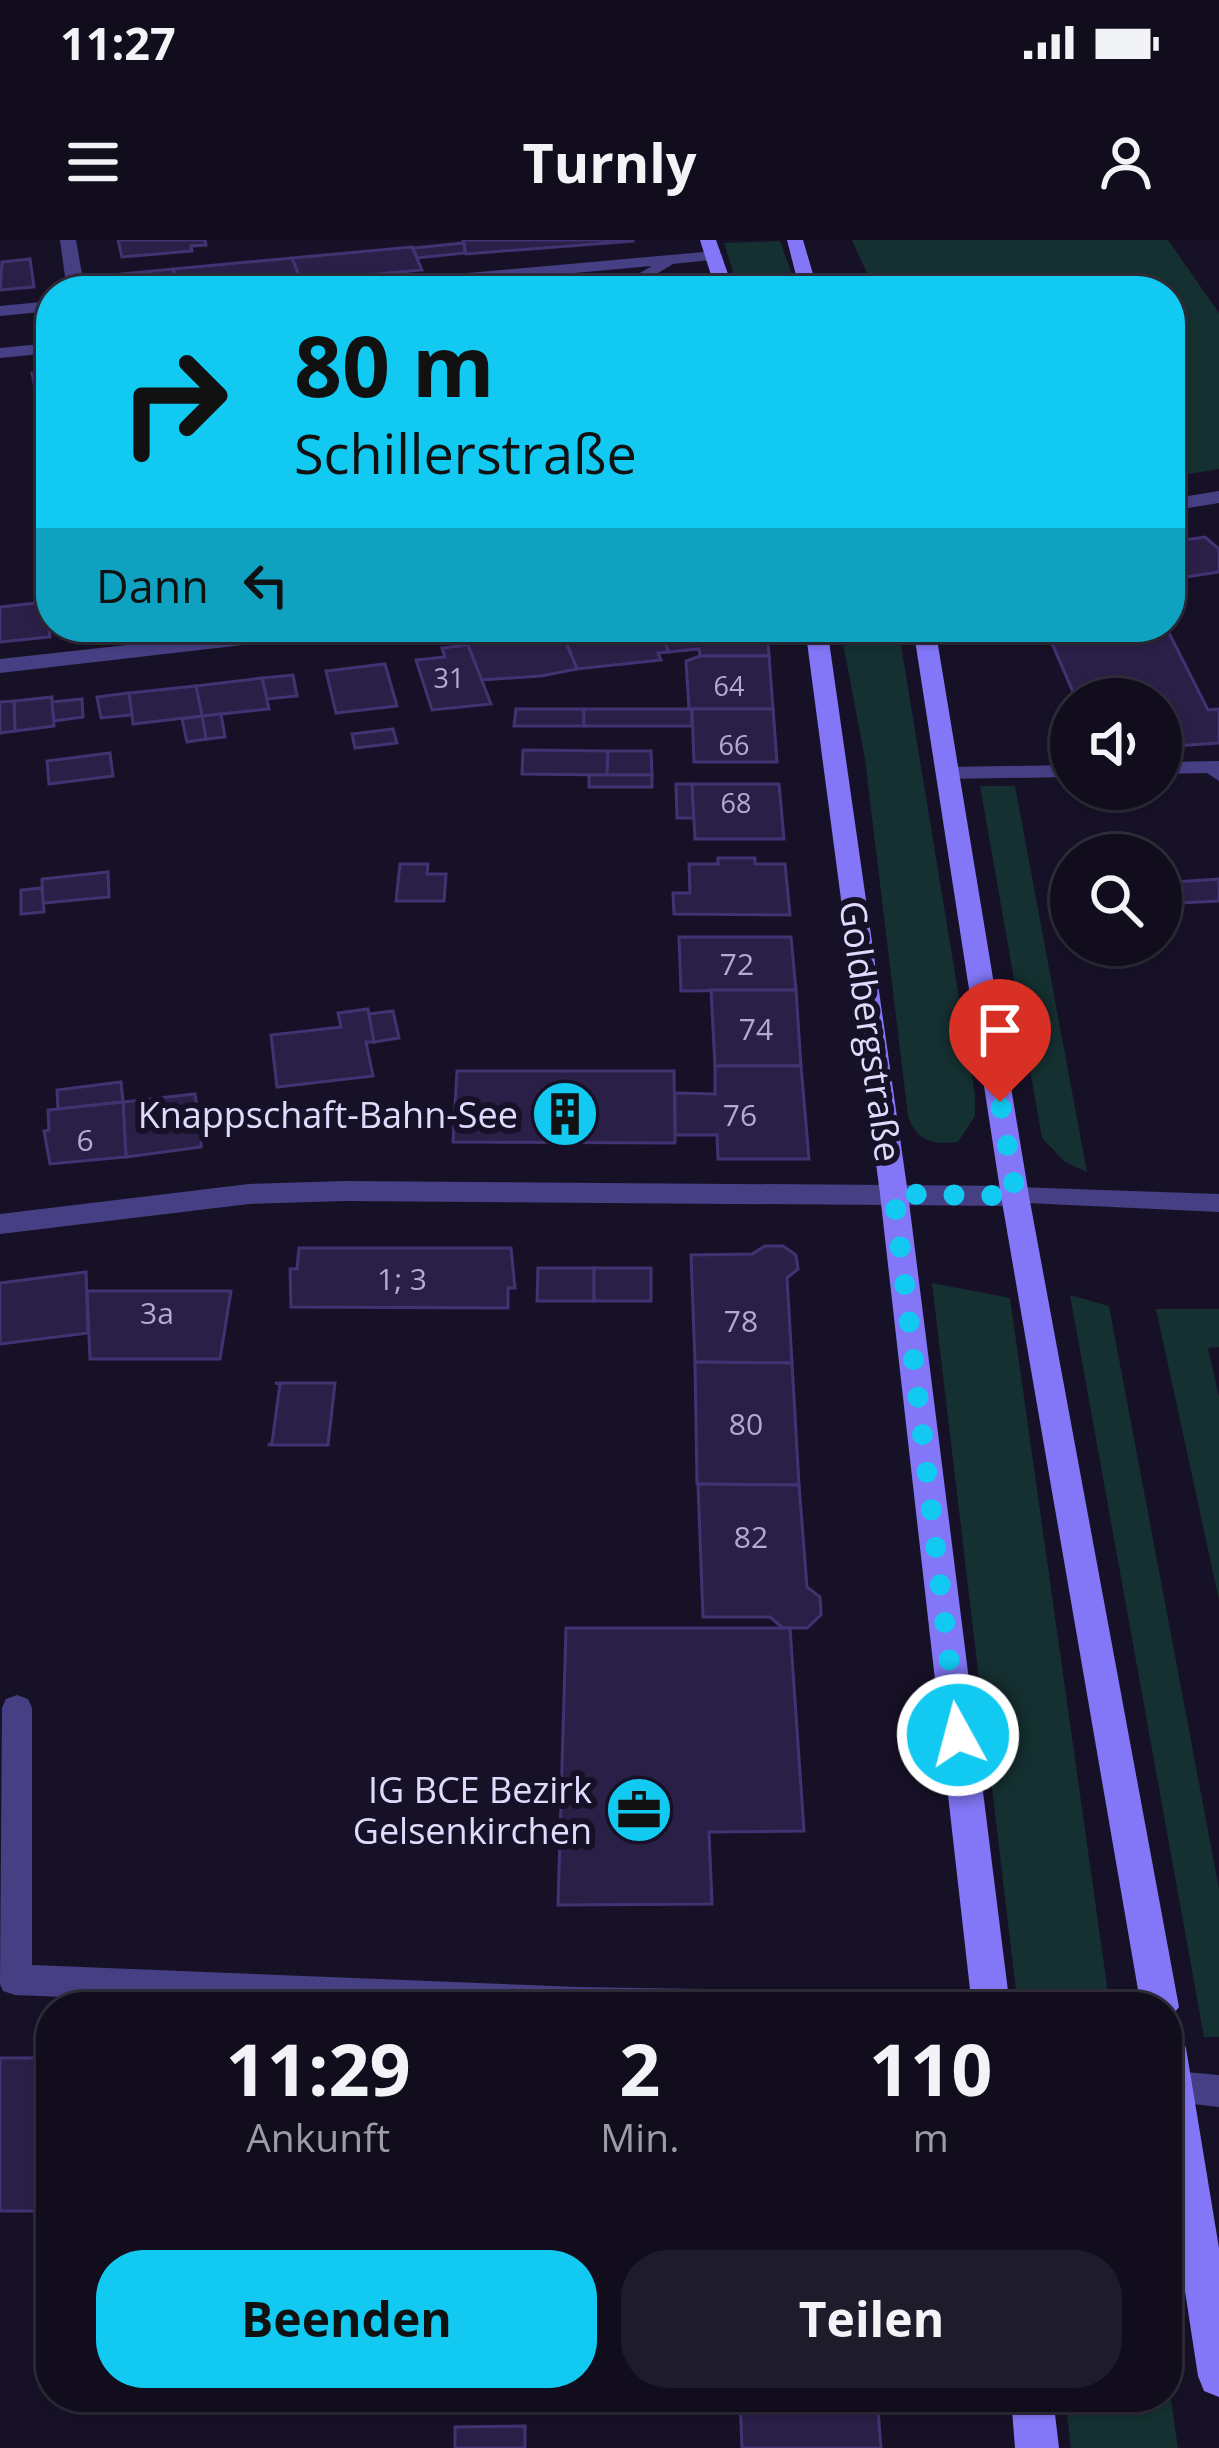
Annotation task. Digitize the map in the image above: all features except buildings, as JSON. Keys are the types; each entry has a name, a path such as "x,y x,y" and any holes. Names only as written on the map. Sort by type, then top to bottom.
{"street":[{"path":"68,240 74,276"},
{"path":"795,240 805,276"},
{"path":"0,311 36,307"},
{"path":"0,352 36,349"},
{"path":"1185,503 1219,497"},
{"path":"0,665 211,642"},
{"name":"Goldbergstraße","path":"818,642 894,1194 989,1992"},
{"path":"925,642 1016,1196 1157,1992"},
{"path":"0,1224 249,1194 1016,1196"},
{"path":"1182,2143 1219,2376"},
{"path":"1033,2412 1037,2448"}],"lane":[{"path":"644,276 676,259 712,248"},
{"path":"490,276 676,259"},
{"path":"602,266 629,276"},
{"path":"1182,767 1215,766 1219,775"},
{"path":"947,773 1050,771"},
{"path":"1016,1196 1219,1203"},
{"path":"16,1708 15,1980 322,1992"},
{"path":"1182,2074 1219,2091"}],"green space":[{"path":"852,240 1168,240 1219,313 1219,469 1185,475 1185,276 868,276"},
{"path":"780,241 793,276 734,276 724,243"},
{"path":"843,642 900,642 975,1095 975,1116 958,1142 927,1140 908,1116 865,759"},
{"path":"980,786 1015,786 1087,1172 1065,1162 1042,1138"},
{"path":"932,1283 1010,1298 1108,1992 1016,1992"},
{"path":"1070,1295 1109,1306 1219,1889 1219,2037 1204,2037"},
{"path":"1156,1309 1219,1309 1219,1347 1208,1348 1219,1397 1219,1600"},
{"path":"1067,2412 1173,2412 1178,2448 1071,2448"}],"place":[{"name":"Knappschaft-Bahn-See","path":"565,1114"},
{"name":"IG BCE Bezirk Gelsenkirchen","path":"639,1810"}],"route":[{"path":"958,1735 894,1194 1016,1196 1000,1102"}]}
